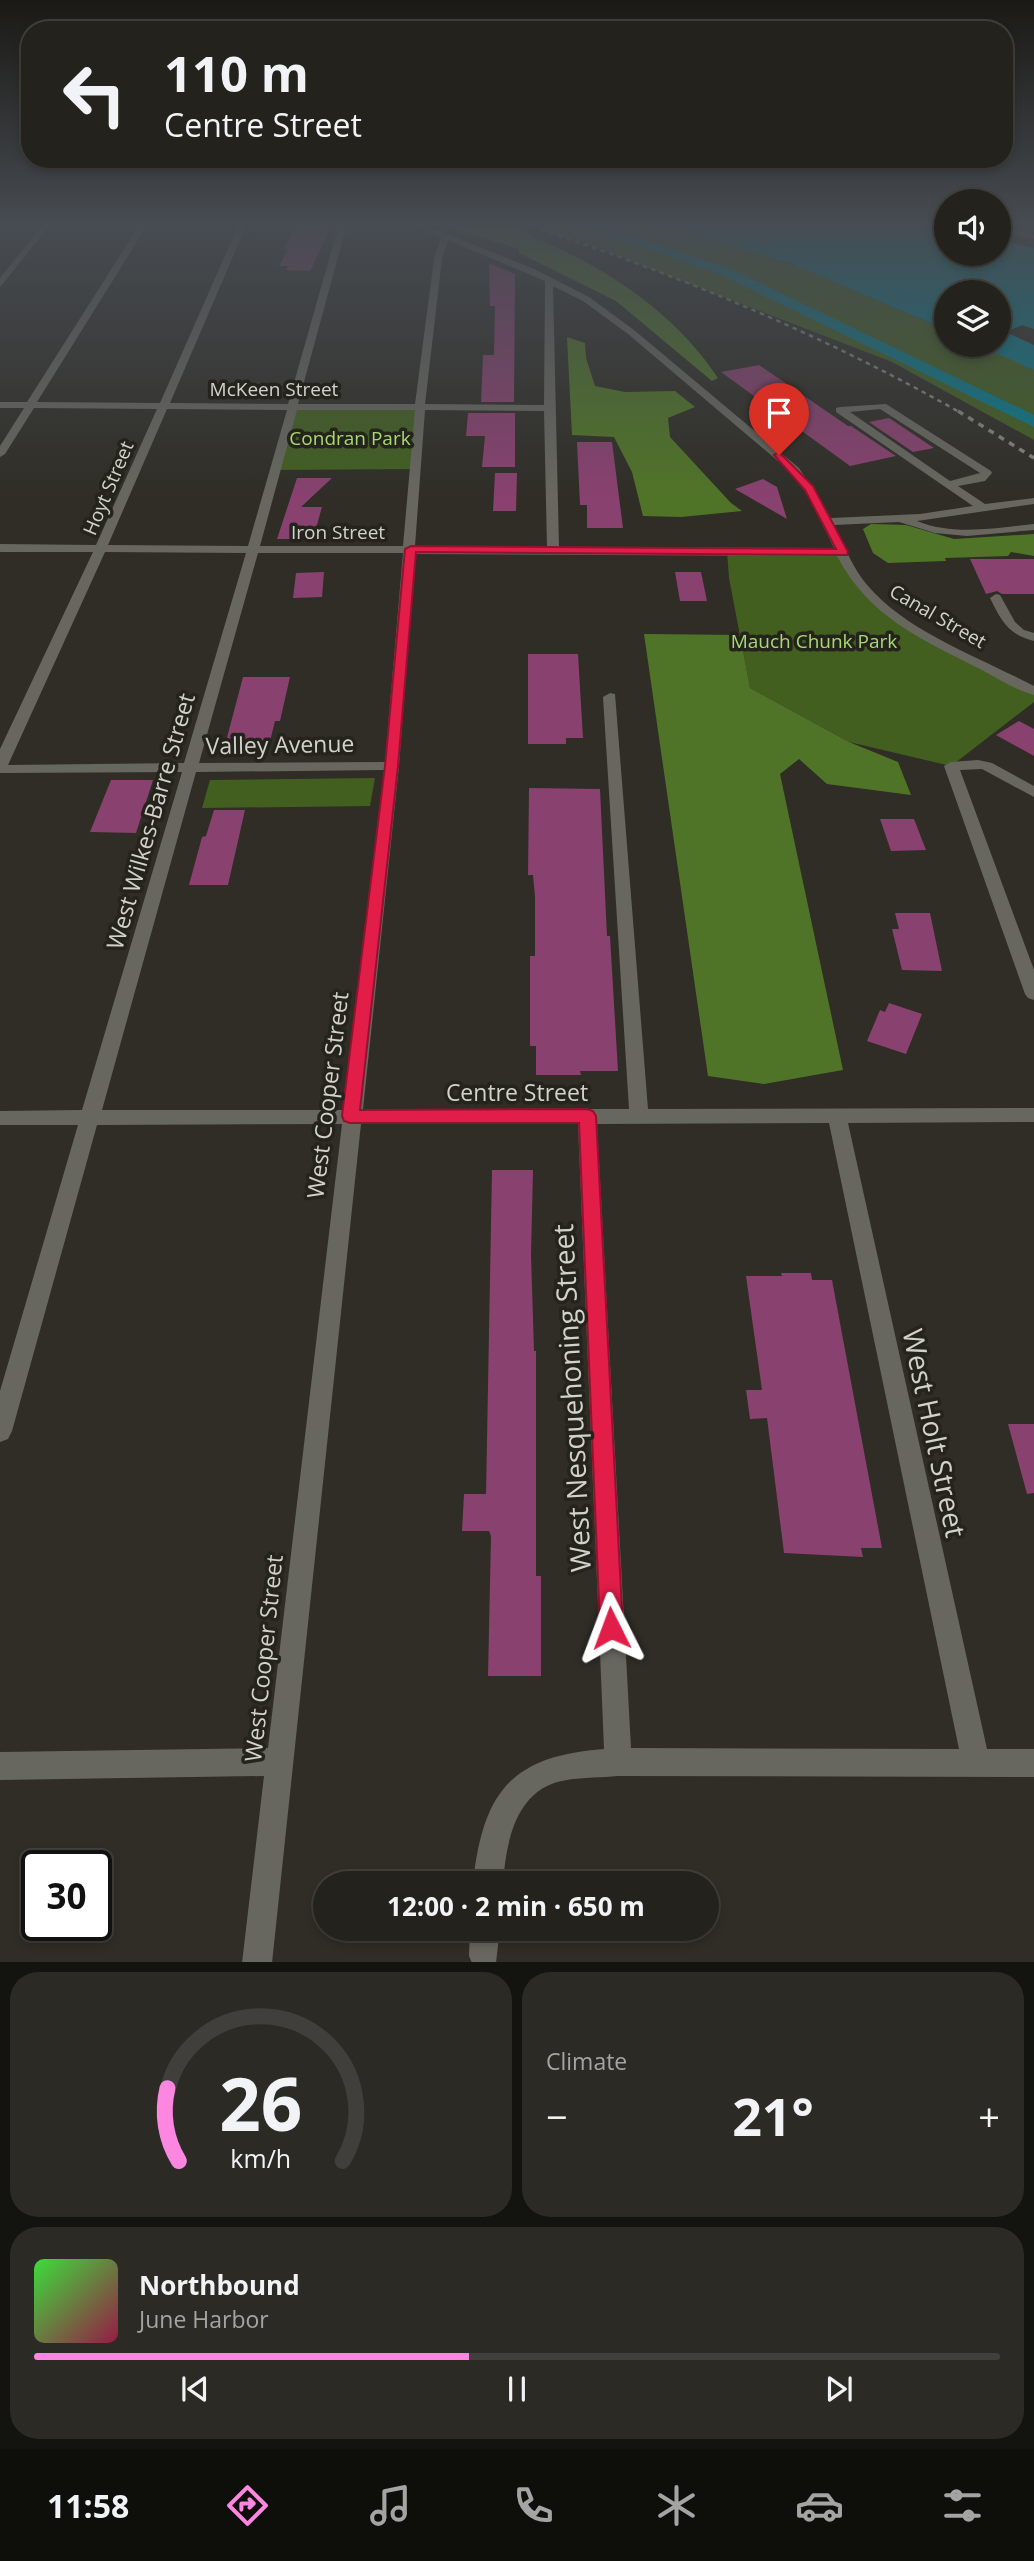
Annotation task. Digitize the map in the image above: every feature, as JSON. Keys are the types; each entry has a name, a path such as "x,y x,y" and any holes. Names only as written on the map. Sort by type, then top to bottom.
{"street":[{"path":"0,454 86,316"},
{"name":"Hoyt Street","path":"0,767 101,548 202,316"},
{"name":"West Wilkes-Barre Street","path":"0,1431 253,549 317,316"},
{"name":"West Cooper Street","path":"257,1962 350,1116 392,766 420,407 431,316"},
{"path":"549,316 553,550"},
{"name":"Canal Street","path":"610,316 779,455 810,488 861,586 891,613 1034,691"},
{"name":"McKeen Street","path":"0,405 549,408"},
{"path":"950,484 982,479 987,473 882,406 840,410 840,413 983,508"},
{"path":"828,522 900,518 1034,501"},
{"path":"900,518 922,529 950,533 1034,527"},
{"name":"Iron Street","path":"0,548 843,552"},
{"path":"996,598 1015,630 1034,636"},
{"path":"610,698 639,1116"},
{"name":"Valley Avenue","path":"0,767 392,766"},
{"path":"1034,792 988,766 951,766 1034,995"},
{"name":"Centre Street","path":"0,1118 1034,1115"},
{"name":"West Nesquehoning Street","path":"587,1116 618,1762"},
{"name":"West Holt Street","path":"836,1116 976,1763"},
{"path":"0,1766 278,1762"},
{"path":"489,1871 491,1850 504,1811 524,1783 557,1769 618,1762 1034,1763"}],"green space":[{"path":"633,316 664,316 682,333 718,378 712,381"},
{"path":"772,316 913,316 934,324 934,357 1007,357 1034,369 1034,440 892,362"},
{"path":"567,337 585,343 586,358 595,386 625,392 675,391 695,407 668,418 670,437 731,503 742,511 681,517 643,516 632,472 614,437 572,435"},
{"name":"Condran Park","path":"291,407 420,407 416,469 274,470"},
{"path":"871,524 906,525 954,539 1034,534 1034,556 1011,552 1008,556 888,563 873,553 863,529"},
{"name":"Mauch Chunk Park","path":"727,551 843,552 856,578 890,613 1034,691 1034,702 951,766 849,742 750,688 729,578"},
{"path":"644,634 740,635 750,688 849,742 898,762 911,795 827,784 799,759 780,774 843,1070 764,1084 708,1076"},
{"path":"375,778 370,806 202,808 210,780"}],"water":[{"path":"913,316 934,316 934,324"},
{"path":"1011,316 1034,316 1034,329 1022,325 1011,330"},
{"path":"1011,334 1034,345 1034,370 1005,357 1011,357"}],"building":[{"path":"495,316 515,316 514,402 481,402 483,355 494,355"},
{"path":"759,365 896,456 850,466 721,372"},
{"path":"468,413 515,413 515,467 482,467 485,436 466,436"},
{"path":"889,418 934,448 913,452 869,422"},
{"path":"577,442 612,442 623,528 587,528 587,505 580,505"},
{"path":"495,473 517,473 516,511 493,511"},
{"path":"297,478 332,478 301,507 322,507 313,539 277,539"},
{"path":"763,479 777,487 787,519 735,489"},
{"path":"970,559 1034,559 1034,594 1002,594 997,591 986,594"},
{"path":"324,572 322,597 293,598 296,573"},
{"path":"675,572 701,572 707,601 680,601"},
{"path":"528,654 578,654 583,738 566,738 566,744 528,744"},
{"path":"243,677 290,677 280,721 275,721 269,745 225,745"},
{"path":"1019,721 1034,729 1034,756 996,735"},
{"path":"111,780 153,780 136,833 90,832"},
{"path":"529,788 600,789 607,936 610,936 618,1071 580,1071 581,1075 536,1075 536,1046 530,1046 530,956 535,956 535,897 533,875 528,875"},
{"path":"214,810 245,810 228,885 189,885 202,837 206,836"},
{"path":"880,819 914,819 926,850 891,851"},
{"path":"895,913 930,913 942,971 902,970 892,929 899,929"},
{"path":"889,1003 922,1014 906,1054 867,1041 880,1010 885,1012"},
{"path":"492,1170 533,1170 531,1255 536,1351 536,1576 541,1576 541,1676 488,1676 491,1536 489,1531 462,1531 464,1494 486,1494"},
{"path":"781,1273 811,1273 812,1280 832,1280 882,1548 861,1548 863,1557 784,1553 767,1418 750,1419 746,1390 762,1390 746,1276 782,1276"},
{"path":"1008,1424 1034,1424 1034,1493 1027,1494"}],"waterway":[{"path":"815,316 1034,422"}],"railway":[{"path":"764,316 855,357 961,413"},
{"path":"958,411 1034,458"}],"route":[{"path":"611,1628 587,1116 350,1116 392,766 411,549 843,552 810,488 779,455"}]}
